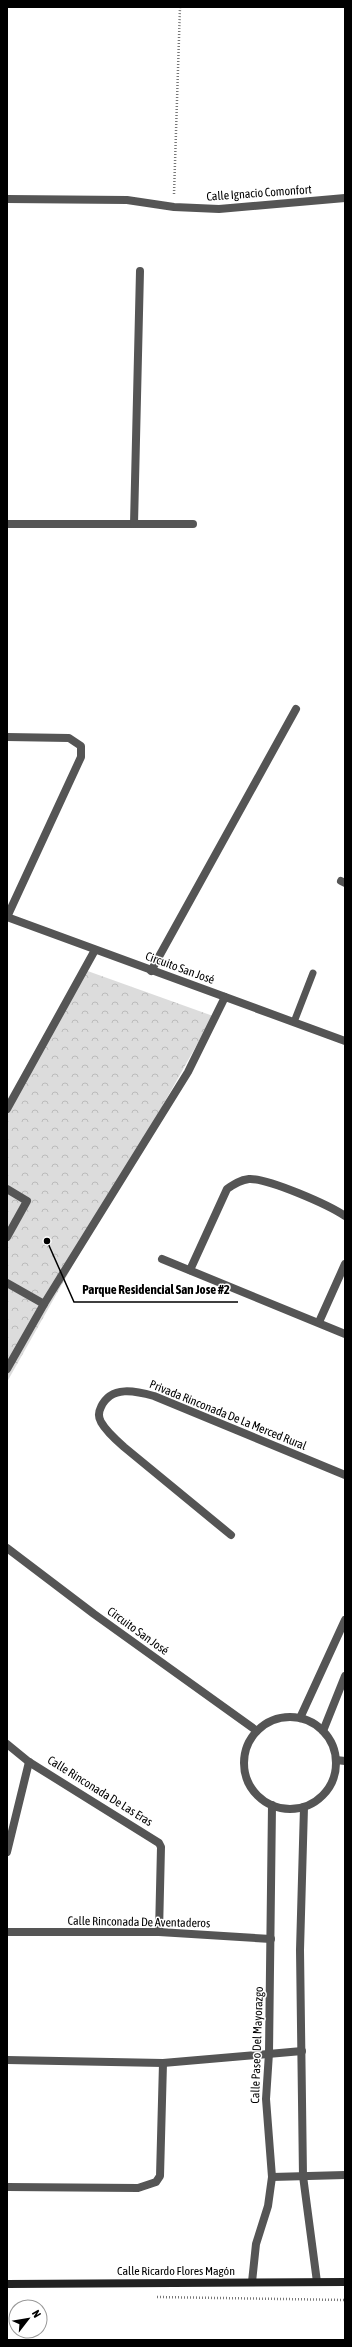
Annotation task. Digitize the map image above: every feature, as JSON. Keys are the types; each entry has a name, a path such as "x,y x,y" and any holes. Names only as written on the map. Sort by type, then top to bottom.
{"main road":[{"name":"Calle Ricardo Flores Magón","path":"7,2284 345,2282"}],"street":[{"name":"Calle Ignacio Comonfort","path":"7,199 126,200 174,207 237,209 345,198"},
{"path":"134,524 140,271"},
{"path":"7,524 193,524"},
{"path":"151,971 296,708"},
{"path":"7,737 68,738 81,746 81,757 7,917"},
{"name":"Circuito San José","path":"7,917 151,971 345,1040"},
{"path":"7,1109 95,950"},
{"path":"7,1369 44,1304 188,1072 225,997"},
{"path":"190,1270 227,1189 238,1181 258,1180 324,1203 345,1216"},
{"path":"7,1189 27,1201 7,1237"},
{"path":"162,1259 320,1322 345,1334"},
{"path":"320,1322 345,1264"},
{"path":"7,1283 44,1304"},
{"name":"Privada Rinconada De La Merced Rural","path":"231,1535 124,1447 108,1431 100,1421 99,1415 106,1400 111,1394 136,1391 154,1396 345,1475"},
{"name":"Circuito San José","path":"7,1548 94,1614 257,1731"},
{"path":"300,1718 345,1620"},
{"path":"323,1731 345,1676"},
{"path":"281,1718 300,1718 308,1721 323,1731 330,1740 336,1760 334,1775 328,1789 318,1800 304,1807 293,1809 272,1805 260,1797 250,1786 245,1772 245,1757 249,1743 257,1731 264,1725 281,1718"},
{"path":"7,1744 29,1762"},
{"path":"336,1760 345,1760"},
{"name":"Calle Rinconada De Las Eras","path":"7,1852 29,1762 159,1843 161,1847 159,1932"},
{"name":"Calle Paseo Del Mayorazgo","path":"252,2282 256,2244 268,2206 272,2177 266,2098 270,2053 272,1805"},
{"path":"304,1807 300,1950 303,2176 317,2282"},
{"name":"Calle Rinconada De Aventaderos","path":"7,1932 159,1932 271,1939"},
{"path":"7,2060 163,2063 302,2050"},
{"path":"7,2187 138,2188 156,2182 160,2176 163,2063"},
{"path":"272,2177 345,2175"}],"lane":[{"path":"294,1022 313,973"}],"path":[{"path":"174,207 180,7"}],"green space":[{"path":"82,969 213,1016 7,1382 7,1100"}],"place":[{"name":"Parque Residencial San Jose #2","path":"47,1241"}]}
